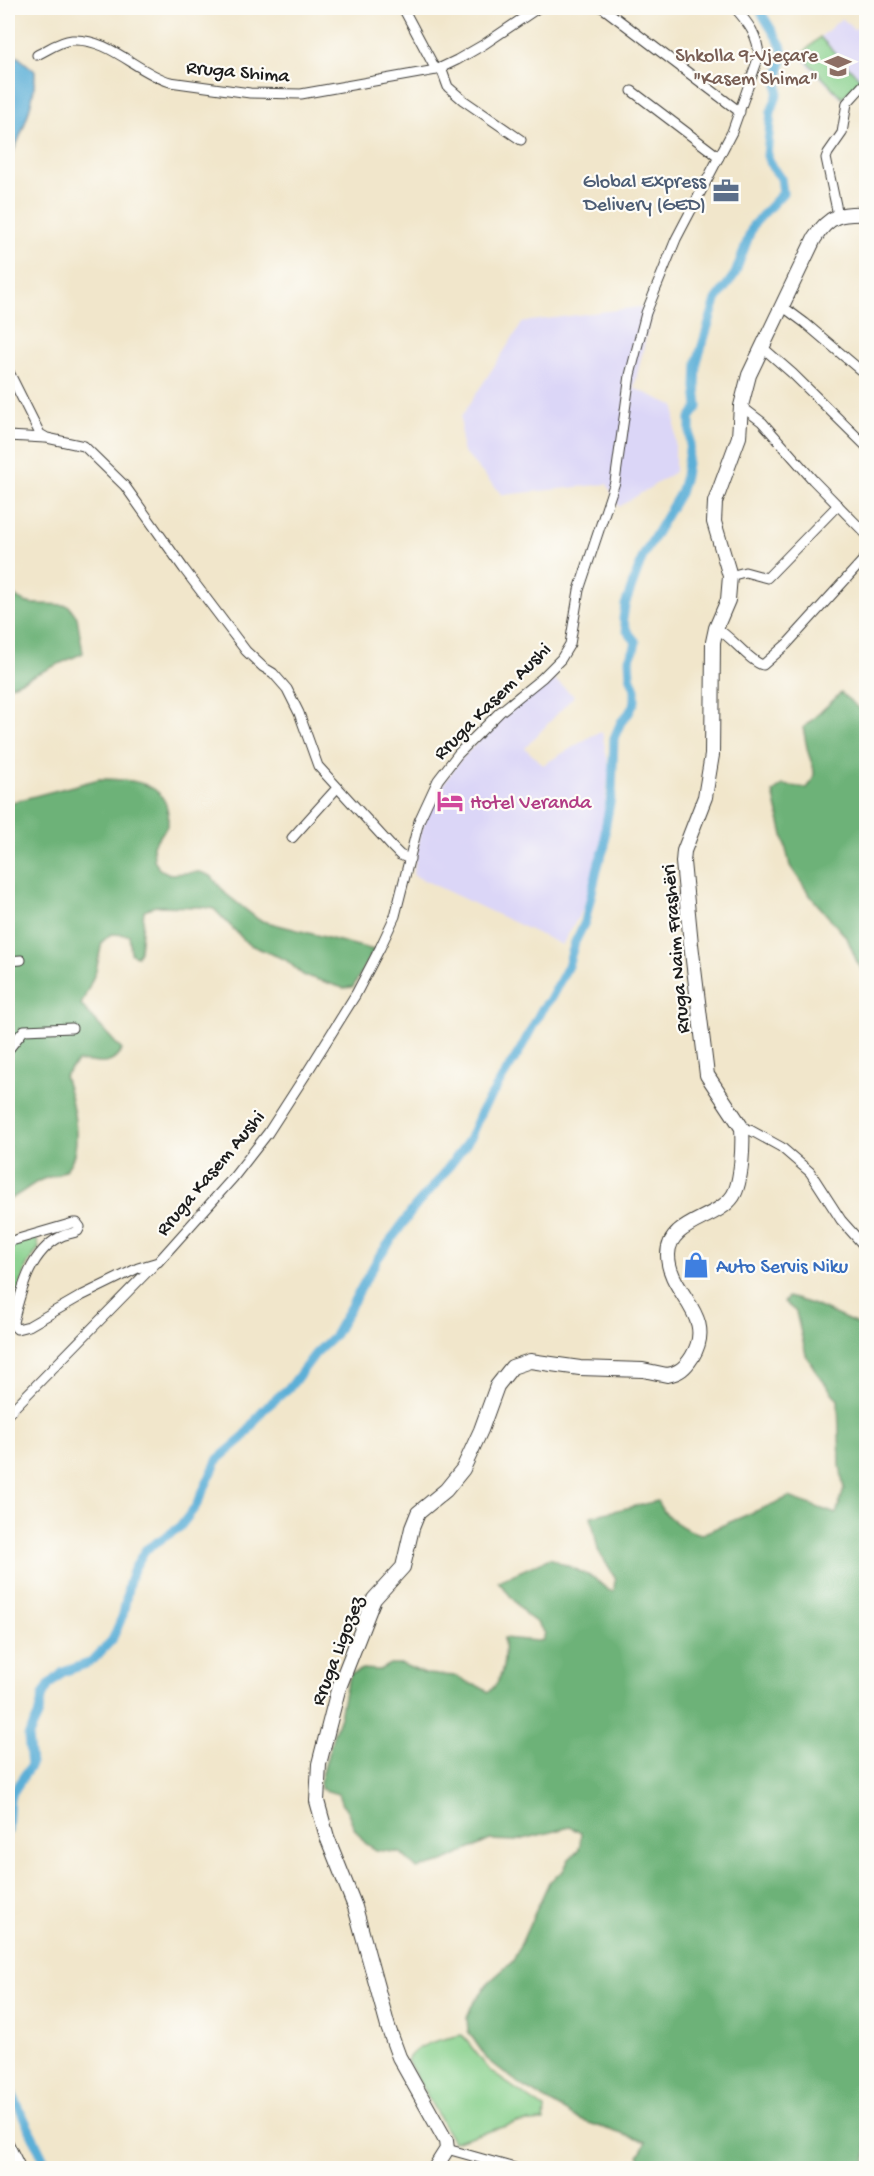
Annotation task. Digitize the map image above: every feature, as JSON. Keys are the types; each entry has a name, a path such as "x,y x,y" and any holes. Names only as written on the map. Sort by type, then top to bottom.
{"street":[{"path":"403,8 448,87 520,140"},
{"name":"Rruga Shima","path":"37,55 64,42 83,41 116,52 158,79 250,93 315,93 438,69 483,45 538,8"},
{"path":"603,8 740,112"},
{"name":"Rruga Kasem Aushi","path":"8,1242 73,1223 77,1223 80,1227 78,1231 60,1237 44,1248 31,1267 24,1281 13,1322 17,1329 29,1326 81,1296 138,1268 158,1262 240,1169 268,1133 356,994 395,916 419,821 443,772 500,712 542,678 561,659 570,644 579,590 608,509 615,482 630,375 646,313 669,255 740,112 759,56 759,44 753,31 735,8"},
{"path":"867,82 847,103 842,133 826,159 838,215 867,214"},
{"path":"632,91 719,157"},
{"name":"Rruga Naim Frashëri","path":"742,1128 707,1075 683,862 684,851 705,797 712,755 712,662 716,628 728,600 730,576 714,522 714,511 715,502 739,437 741,406 749,375 820,230 838,215"},
{"path":"782,306 867,375"},
{"path":"762,347 867,446"},
{"path":"8,370 35,428 47,438"},
{"path":"741,406 762,422 813,480 867,534"},
{"path":"8,436 47,438 84,446 125,486 246,651 273,673 287,689 299,713 318,766 392,847 400,855 410,859"},
{"path":"730,576 745,572 767,578 838,505"},
{"path":"716,628 725,633 755,662 763,665 787,644 867,557"},
{"path":"292,838 337,788"},
{"path":"8,961 21,960"},
{"path":"8,1050 24,1030 72,1028"},
{"path":"742,1128 750,1130 781,1148 803,1166 817,1182 841,1220 867,1248"},
{"name":"Rruga Ligozez","path":"447,2149 442,2132 399,2057 388,2027 355,1907 337,1866 319,1813 317,1775 338,1690 374,1599 403,1567 418,1513 446,1490 463,1469 481,1430 497,1386 512,1367 530,1361 580,1368 643,1370 667,1375 679,1372 690,1360 698,1344 699,1327 690,1304 674,1275 668,1252 673,1238 681,1230 719,1209 732,1197 737,1188 742,1128"},
{"path":"8,1414 158,1262"},
{"path":"8,2142 21,2169"},
{"path":"435,2169 447,2149 515,2169"}],"shaded area":[{"name":"Shkolla 9-Vjeçare \"Kasem Shima\"","path":"842,18 854,30 863,23 866,28 866,76 842,100 799,56"},
{"path":"639,307 652,311 634,388 675,406 675,472 619,507 607,484 502,495 462,450 461,417 523,322"},
{"path":"550,676 574,696 525,748 543,765 602,732 609,768 600,848 583,909 562,945 413,875 420,835 433,799 460,760 497,722"}],"green space":[{"path":"820,37 861,80 842,98 801,55"},
{"path":"8,587 14,595 27,603 69,606 77,617 83,653 8,687"},
{"path":"841,693 866,714 866,976 847,938 812,898 790,866 773,792 783,785 807,788 811,783 814,771 803,728"},
{"path":"99,779 118,779 139,783 157,791 163,798 168,824 153,845 154,859 159,869 170,874 200,872 211,876 226,894 259,920 374,950 353,987 343,988 303,975 286,960 248,944 214,909 156,906 144,910 140,951 137,956 131,954 129,935 111,934 102,942 96,971 81,1005 122,1050 117,1057 107,1063 77,1062 64,1076 76,1127 74,1154 69,1165 61,1173 39,1181 8,1200 8,803"},
{"path":"36,1238 39,1248 27,1265 8,1322 8,1245"},
{"path":"788,1297 812,1304 866,1328 866,2168 648,2168 638,2156 646,2142 580,2120 522,2086 487,2059 468,2031 467,2018 471,2007 489,1982 513,1961 549,1882 563,1871 569,1859 578,1851 581,1833 570,1827 516,1841 490,1840 443,1862 417,1869 401,1853 376,1850 365,1843 354,1828 338,1794 321,1789 320,1783 351,1674 362,1669 379,1670 390,1664 402,1664 425,1674 457,1676 489,1692 501,1674 504,1660 504,1638 537,1641 543,1640 545,1633 526,1615 498,1581 550,1558 594,1578 608,1590 614,1591 615,1578 598,1550 591,1516 657,1501 660,1507 676,1522 688,1530 702,1534 789,1497 836,1514 844,1489 840,1466 838,1400 806,1355 796,1312 784,1302"},
{"path":"462,2035 491,2072 545,2109 544,2121 516,2123 453,2142 407,2060 417,2049 439,2040"}],"water":[{"path":"8,56 18,57 35,71 35,82 27,118 8,162"}],"waterway":[{"path":"8,1831 10,1797 31,1765 28,1737 38,1716 43,1695 49,1685 63,1672 94,1659 112,1640 123,1615 134,1569 145,1550 180,1527 196,1506 218,1459 243,1438 263,1410 291,1386 315,1354 334,1336 378,1258 414,1208 439,1180 469,1140 482,1110 519,1052 568,966 575,942 585,922 605,846 605,829 612,792 614,738 621,722 635,701 629,659 636,642 627,631 623,619 625,605 643,556 680,493 690,444 690,418 698,407 697,362 716,300 735,274 753,225 783,193 781,178 767,156 771,112 778,93 783,55 781,45 762,14 761,8"},
{"path":"8,2085 48,2168"}],"place":[{"name":"Shkolla 9-Vjeçare \"Kasem Shima\"","path":"838,66"},
{"name":"Global Express Delivery (GED)","path":"726,191"},
{"name":"Hotel Veranda","path":"450,801"},
{"name":"Auto Servis Niku","path":"696,1265"}]}
